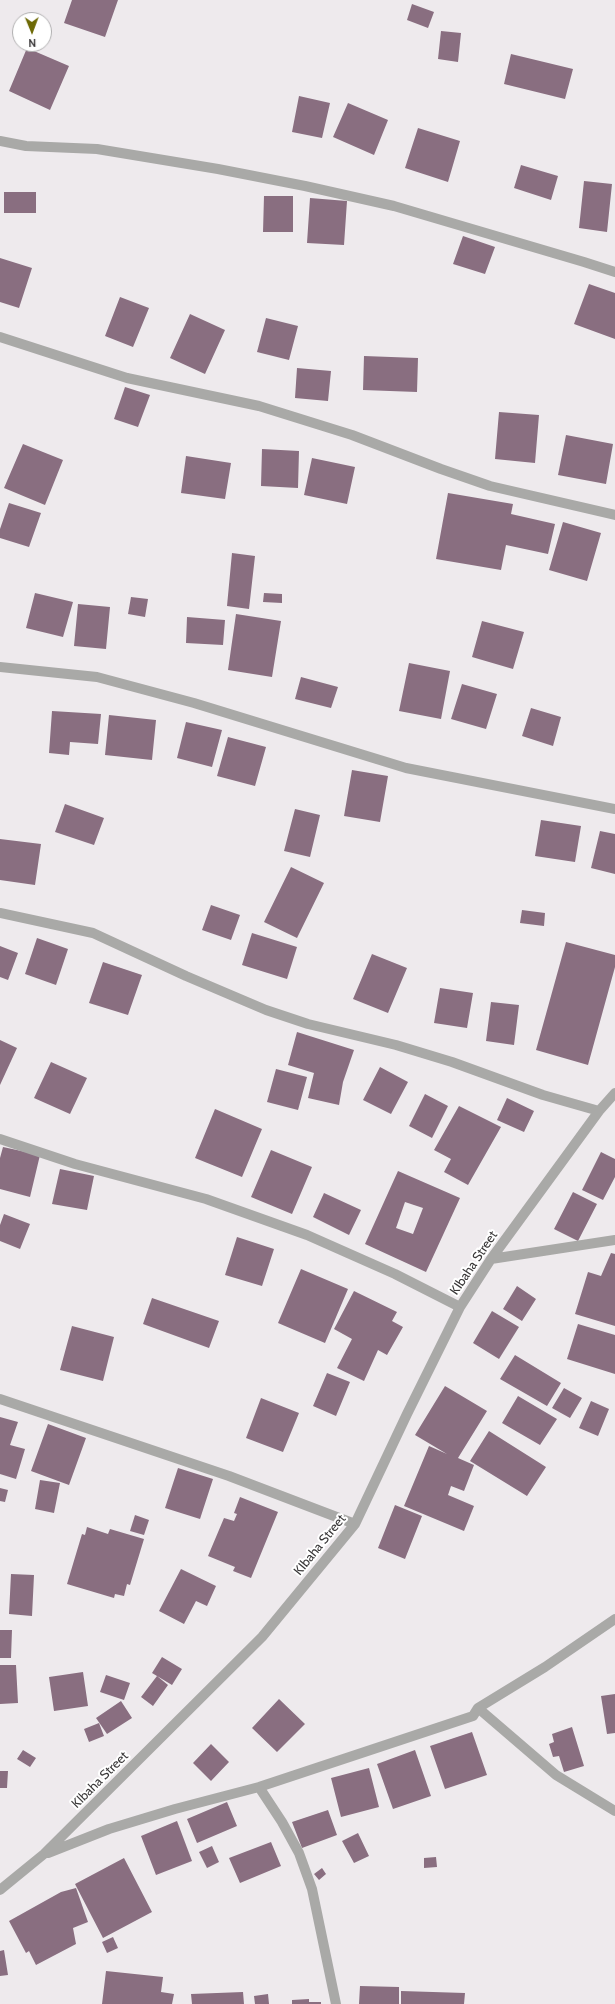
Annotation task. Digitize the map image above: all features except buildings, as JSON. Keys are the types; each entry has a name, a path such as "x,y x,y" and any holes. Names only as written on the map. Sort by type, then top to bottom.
{"street":[{"path":"0,141 26,146 97,149 218,169 312,187 394,206 615,272"},
{"path":"0,337 127,378 259,406 352,435 490,486 615,515"},
{"path":"0,666 97,677 194,703 406,768 615,809"},
{"path":"0,913 93,933 186,976 266,1010 308,1024 389,1043 445,1060 543,1095 599,1110"},
{"name":"KIbaha Street","path":"0,1890 44,1854 262,1637 355,1524 460,1307 491,1259 599,1110 615,1093"},
{"path":"0,1139 75,1164 206,1199 307,1235 395,1274 460,1307"},
{"path":"491,1259 615,1240"},
{"path":"0,1399 229,1476 355,1524"},
{"path":"44,1854 108,1829 175,1808 259,1787 473,1716 478,1708 546,1667 615,1619"},
{"path":"478,1708 556,1775 615,1811"},
{"path":"259,1787 282,1822 298,1853 312,1888 336,2004"}]}
